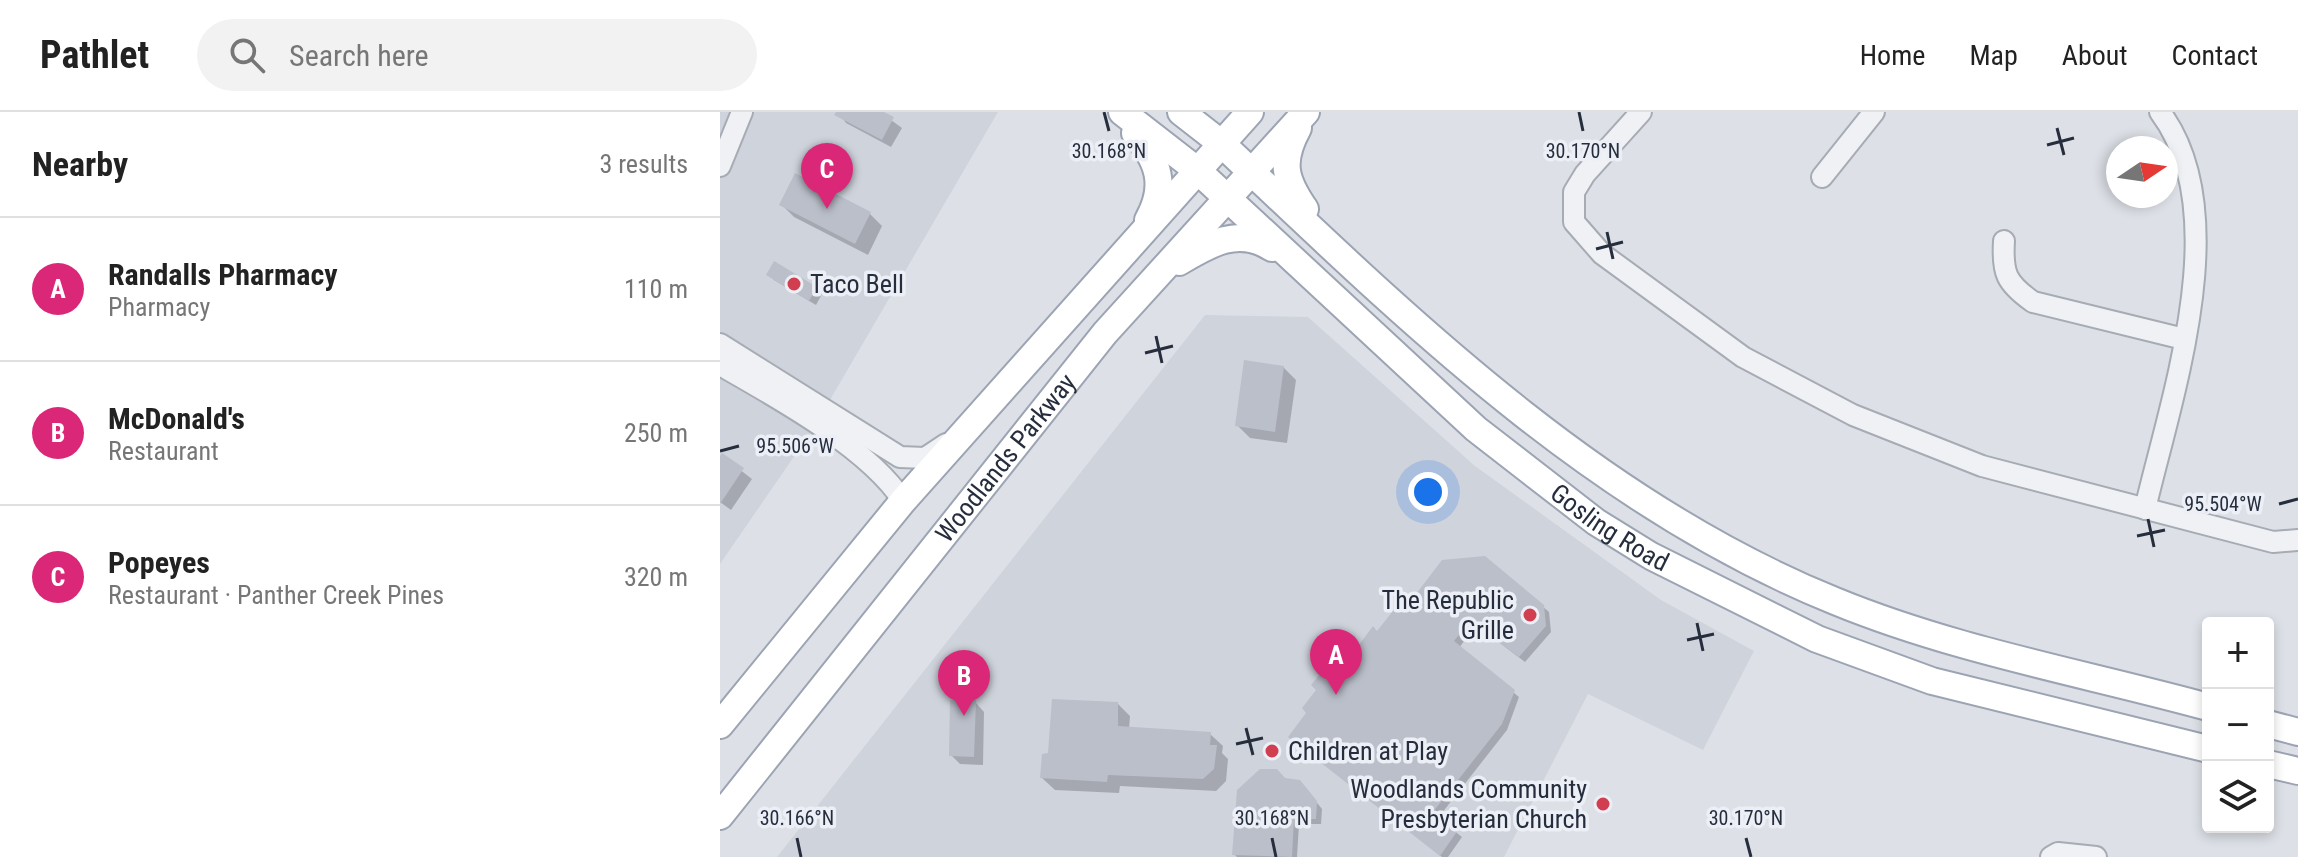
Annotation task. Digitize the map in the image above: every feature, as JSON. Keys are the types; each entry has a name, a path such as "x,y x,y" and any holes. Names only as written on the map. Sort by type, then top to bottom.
{"main road":[{"name":"Gosling Road","path":"1120,112 1198,171 1226,201 1476,429 1596,522 1651,556 1817,639 1932,681 2202,748"},
{"path":"1120,112 1155,160 1160,176 1158,198 1138,239"},
{"name":"Gosling Road","path":"1181,112 1222,144 1501,397 1619,487 1684,527 1832,600 1944,639 2202,705"},
{"name":"Woodlands Parkway","path":"720,725 903,501 1250,112"},
{"path":"1307,112 1286,156 1286,171 1289,187 1328,241"},
{"name":"Woodlands Parkway","path":"720,816 1076,369 1307,112"},
{"path":"1159,274 1203,248 1232,237 1247,237 1266,244 1294,263"},
{"path":"1402,363 1431,334"},
{"path":"2274,726 2298,732"},
{"path":"2274,765 2298,771"}],"street":[{"path":"720,166 742,112"},
{"path":"1641,112 1585,174 1574,192 1574,222 1588,241 1626,273 1743,357 1853,415 1982,466 2273,542 2298,540"},
{"path":"1822,177 1874,112"},
{"path":"2145,509 2184,339 2195,275 2195,218 2180,151 2160,112"},
{"path":"2004,241 2003,268 2015,290 2033,302 2184,339"},
{"path":"720,344 900,457 925,458 963,433"},
{"path":"720,365 780,400 887,477 903,501"},
{"path":"2051,857 2058,853 2096,857"}],"shaded area":[{"path":"720,112 998,112 813,429 720,564"},
{"path":"1205,315 1308,317 1475,466 1661,600 1754,651 1703,750 1588,694 1504,857 777,857"}],"building":[{"path":"836,112 884,112 894,117 882,140 834,115"},
{"path":"795,173 871,212 855,244 779,205"},
{"path":"774,261 817,287 809,301 766,275"},
{"path":"1244,360 1284,366 1275,432 1235,426"},
{"path":"722,453 744,468 720,504 720,456"},
{"path":"1485,556 1544,605 1546,626 1519,657 1470,621 1454,641 1515,690 1502,724 1433,812 1458,830 1440,856 1288,737 1306,713 1302,708 1316,690 1311,685 1333,658 1338,662 1348,649 1353,653 1373,626 1377,631 1401,601 1413,598 1442,560"},
{"path":"1052,699 1118,702 1118,726 1211,732 1210,745 1217,745 1214,769 1203,779 1108,775 1107,782 1040,778 1042,754 1048,753"},
{"path":"950,700 976,700 974,757 949,756"},
{"path":"1260,769 1277,769 1285,778 1300,780 1317,801 1316,819 1294,819 1292,857 1232,855 1237,790"}],"place":[{"name":"Popeyes","path":"827,209"},
{"name":"Taco Bell","path":"794,284"},
{"name":"The Republic Grille","path":"1530,615"},
{"name":"Randalls Pharmacy","path":"1336,695"},
{"name":"McDonald's","path":"964,716"},
{"name":"Children at Play","path":"1272,751"},
{"name":"Woodlands Community Presbyterian Church","path":"1603,804"}]}
